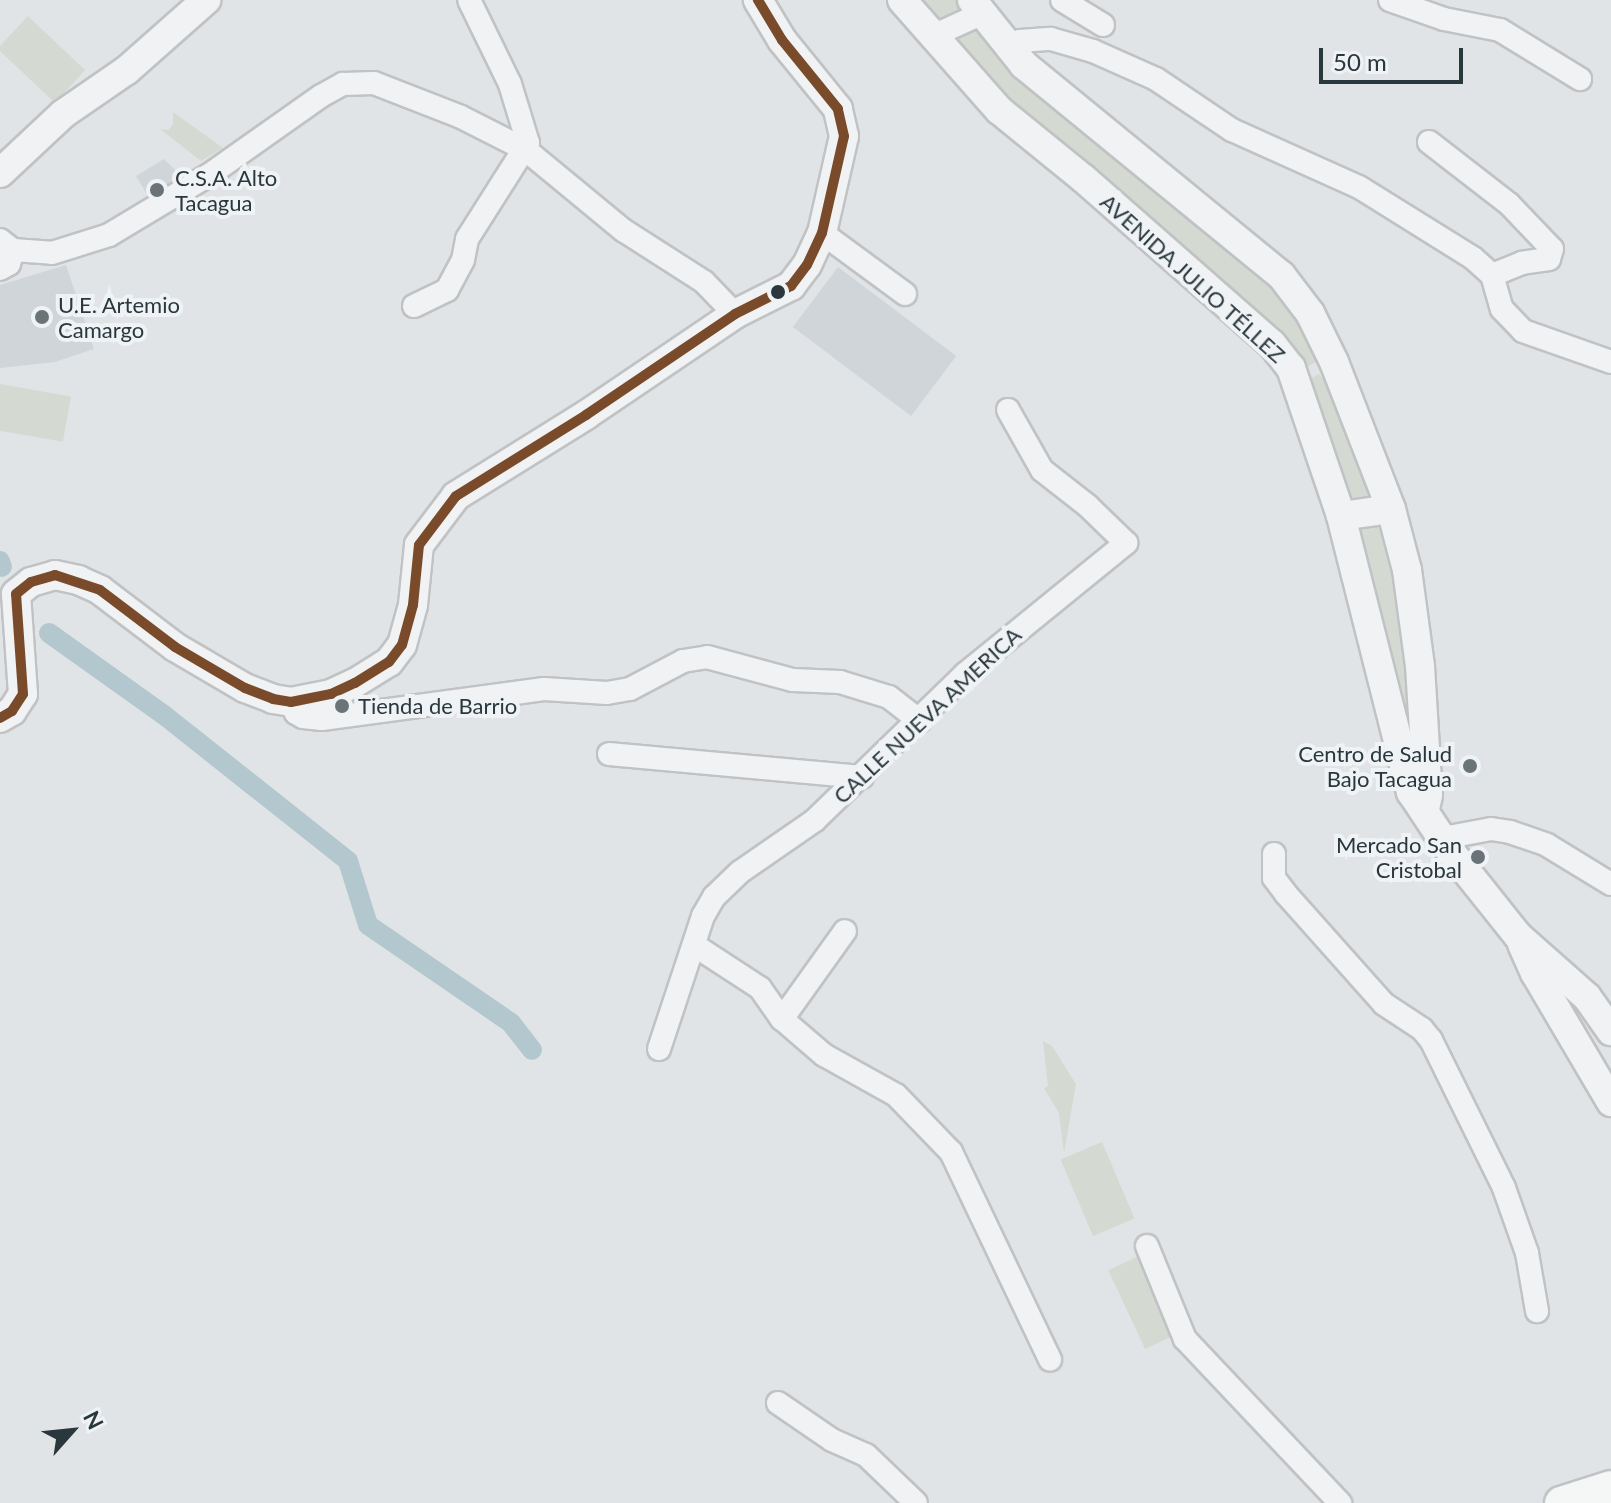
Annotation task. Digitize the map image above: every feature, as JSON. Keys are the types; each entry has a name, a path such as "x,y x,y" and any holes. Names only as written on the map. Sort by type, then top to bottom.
{"main road":[{"path":"1561,1503 1611,1487"}],"street":[{"path":"0,173 63,114 127,70 206,0"},
{"path":"414,306 447,290 463,260 467,239 526,150 527,131 513,93 469,0"},
{"path":"0,718 12,711 23,694 16,594 31,582 55,575 78,580 100,590 175,647 245,688 291,702 331,694 389,662 407,634 419,545 456,496 586,415 735,314 791,286 807,265 822,233 844,136 838,109 782,40 758,0"},
{"name":"AVENIDA JULIO TÉLLEZ","path":"902,0 999,110 1084,179 1272,344 1295,378 1341,516 1411,792 1518,936 1587,997 1611,1031"},
{"path":"1062,0 1103,25"},
{"path":"1390,0 1444,19 1500,30 1580,79"},
{"path":"935,35 976,7"},
{"name":"AVENIDA JULIO TÉLLEZ","path":"976,7 1008,49 1281,275 1310,313 1334,362 1391,509 1414,603 1428,781 1425,809"},
{"path":"1008,49 1020,41 1051,39 1118,61 1156,79 1257,144 1305,161 1359,187 1473,258 1492,275 1502,309 1523,331 1611,362"},
{"path":"0,269 9,264 7,245 52,253 109,235 209,175 321,96 343,84 374,83 461,117 526,150 623,230 704,282 735,314"},
{"path":"1429,142 1509,204 1552,249 1552,257 1546,261 1522,263 1492,275"},
{"path":"822,233 905,294"},
{"path":"1295,378 1334,362"},
{"name":"CALLE NUEVA AMERICA","path":"659,1049 694,945 714,897 740,872 815,820 976,665 1126,543 1088,506 1042,470 1008,410"},
{"path":"1341,516 1391,509"},
{"path":"291,702 296,713 303,717 322,719 544,689 607,693 630,689 683,661 707,657 793,680 840,682 889,697 920,721"},
{"path":"609,754 862,777"},
{"path":"1443,838 1491,829 1510,832 1547,845 1611,884"},
{"path":"1274,854 1274,878 1286,894 1384,1004 1422,1029 1431,1040 1504,1188 1527,1253 1537,1311"},
{"path":"782,1019 845,931"},
{"name":"AVENIDA JULIO TÉLLEZ","path":"1518,936 1535,973 1610,1096"},
{"path":"694,945 760,988 782,1019 824,1055 896,1095 951,1152 1050,1360"},
{"path":"1147,1246 1185,1339 1340,1503"},
{"path":"778,1403 832,1440 866,1455 916,1503"}],"shaded area":[{"path":"907,0 960,0 964,12 933,26"},
{"path":"28,16 85,70 55,103 0,51 0,46"},
{"path":"977,27 1240,251 1297,310 1320,360 1305,368 987,90 947,37"},
{"path":"173,112 223,148 201,161 160,129 169,130 173,124"},
{"name":"C.S.A. Alto Tacagua","path":"164,159 185,180 151,201 136,176"},
{"name":"U.E. Artemio Camargo","path":"66,265 94,349 55,362 0,368 0,285"},
{"path":"838,267 956,356 911,416 793,327"},
{"path":"1319,374 1330,387 1374,498 1348,501 1307,380"},
{"path":"0,384 71,397 63,442 0,431"},
{"path":"1358,524 1383,528 1402,575 1418,775 1354,528"},
{"path":"1043,1041 1052,1046 1076,1084 1064,1153 1059,1113 1044,1088 1048,1086"},
{"path":"1102,1142 1134,1218 1093,1236 1061,1160"},
{"path":"1141,1255 1178,1334 1145,1349 1108,1270"}],"waterway":[{"path":"0,561 2,567"},
{"path":"49,633 164,715 348,861 368,925 511,1023 532,1050"}],"transit line":[{"path":"0,718 12,711 23,694 16,594 31,582 55,575 100,590 175,647 245,688 273,699 291,702 331,694 355,683 389,662 402,645 413,605 419,545 456,496 586,415 735,314 791,286 807,265 822,233 844,136 838,109 782,40 758,0"}],"place":[{"name":"C.S.A. Alto Tacagua","path":"157,190"},
{"name":"U.E. Artemio Camargo","path":"42,317"},
{"name":"Tienda de Barrio","path":"342,706"},
{"name":"Centro de Salud Bajo Tacagua","path":"1470,766"},
{"name":"Mercado San Cristobal","path":"1478,857"}]}
